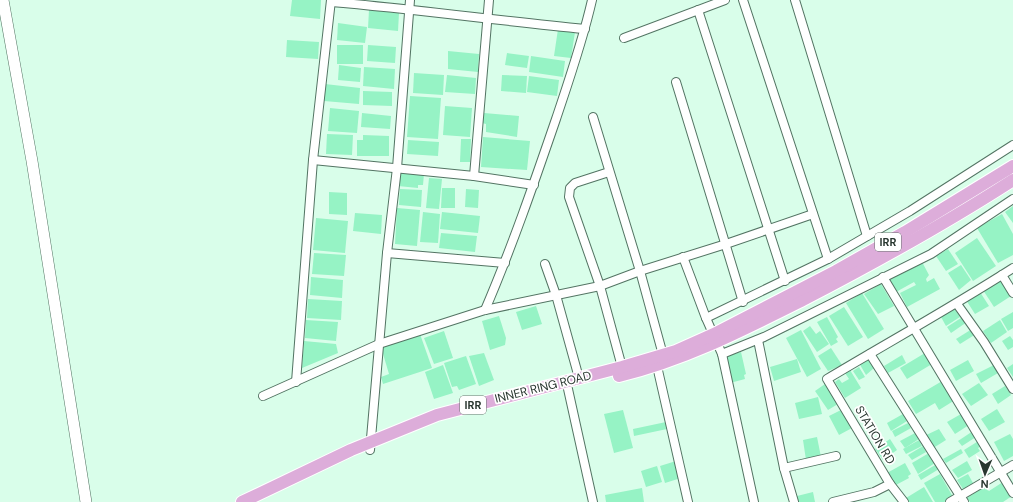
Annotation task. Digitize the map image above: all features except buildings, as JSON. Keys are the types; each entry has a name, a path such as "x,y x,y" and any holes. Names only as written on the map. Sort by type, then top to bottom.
{"main road":[{"name":"IRR","path":"718,343 836,271 906,232 1013,166"},
{"name":"IRR","path":"718,343 853,274 1013,180"},
{"name":"INNER RING ROAD","path":"242,502 351,450 370,447 460,416 568,389 718,343"},
{"name":"INNER RING ROAD","path":"261,502 437,415 622,367 660,361"}],"street":[{"path":"3,0 32,161 86,502"},
{"path":"474,176 489,0"},
{"path":"485,310 505,263 534,185 585,29 592,0"},
{"path":"624,38 725,0"},
{"path":"743,0 828,259"},
{"path":"795,0 867,236"},
{"path":"296,382 313,160 331,1 410,4 488,20 585,29"},
{"path":"370,447 387,253 397,168 410,4"},
{"path":"698,10 770,230 785,281"},
{"path":"676,82 743,302"},
{"path":"593,117 640,271 660,361 688,502"},
{"path":"706,318 743,302 828,259 1013,145"},
{"path":"313,160 474,176 534,185"},
{"path":"609,172 575,183 570,188 569,197 600,286 622,367"},
{"path":"718,343 758,340 883,276 931,254 1013,199"},
{"path":"262,396 379,344 485,310 600,286 640,271 770,230 813,214"},
{"path":"387,253 505,263"},
{"path":"683,257 706,318 718,343 754,502"},
{"path":"544,264 556,295 579,378"},
{"path":"962,499 870,354 912,327 957,304 1013,268"},
{"path":"1002,275 1013,293"},
{"path":"883,276 912,327 958,399 1013,493"},
{"path":"957,304 984,342 1013,389"},
{"path":"758,340 784,468 794,502"},
{"name":"STATION RD","path":"870,354 828,379 890,484 904,502"},
{"path":"568,389 593,502"},
{"path":"784,468 836,456"},
{"path":"950,502 962,499 1013,464"},
{"path":"833,502 874,492 890,484"}]}
